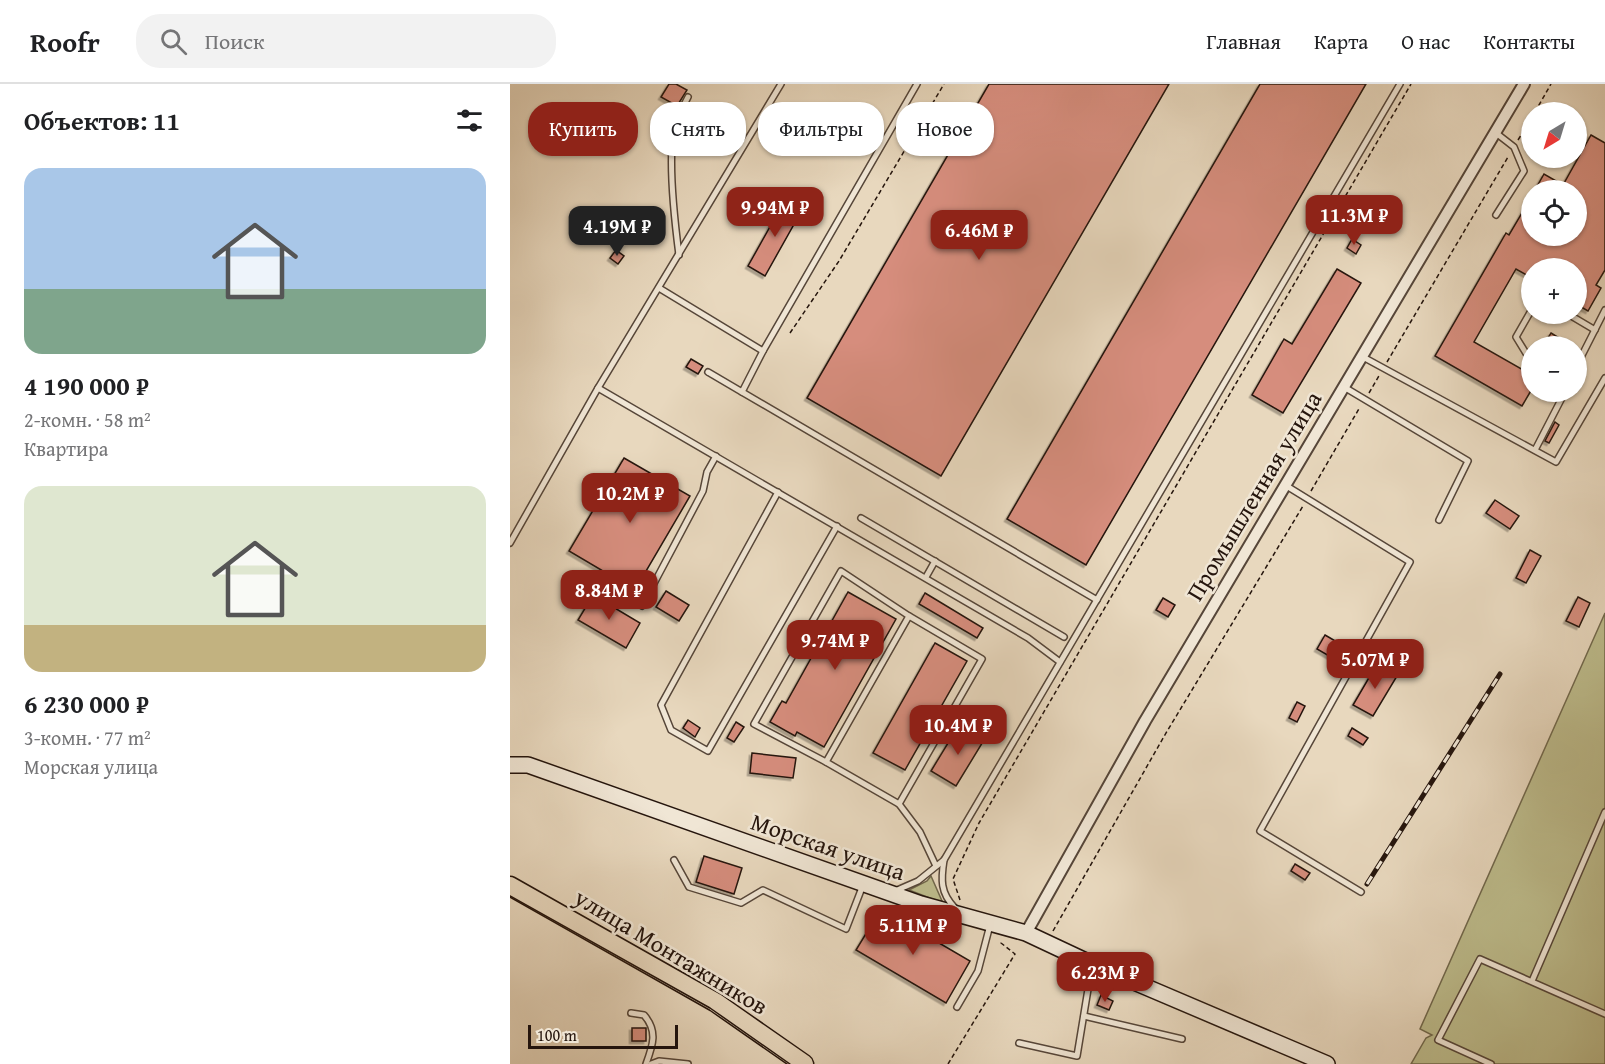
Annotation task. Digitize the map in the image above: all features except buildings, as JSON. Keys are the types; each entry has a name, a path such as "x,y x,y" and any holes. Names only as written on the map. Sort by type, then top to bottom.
{"main road":[{"name":"улица Монтажников","path":"510,886 715,1002 804,1064"}],"street":[{"name":"Промышленная улица","path":"1028,929 1145,721 1524,84"},
{"name":"Морская улица","path":"510,765 528,765 537,768 864,884 962,909 998,926 1028,929 1092,964 1327,1064"}],"lane":[{"path":"510,543 598,388 781,84"},
{"path":"742,392 763,351 918,84"},
{"path":"893,893 918,881 944,860 1400,84"},
{"path":"679,255 674,215 672,159 675,124 688,97"},
{"path":"1496,133 1514,147 1524,171 1496,215"},
{"path":"658,288 763,351"},
{"path":"1587,346 1605,310"},
{"path":"1521,345 1516,337 1523,324"},
{"path":"1585,324 1595,330"},
{"path":"1363,357 1556,462 1605,378"},
{"path":"708,372 1097,600"},
{"path":"1344,387 1468,461 1439,520"},
{"path":"598,388 1028,638 1060,662"},
{"path":"1535,450 1560,402"},
{"path":"642,606 703,491 707,472 716,456"},
{"path":"1285,485 1410,562 1260,831 1360,892"},
{"path":"778,492 661,705 671,730 708,750 837,526"},
{"path":"861,518 1064,637"},
{"path":"926,578 935,561"},
{"path":"899,804 982,659 909,616 840,571 754,724 899,804 920,832 936,866"},
{"path":"826,762 909,616"},
{"path":"1532,981 1605,812"},
{"path":"674,860 689,887 741,903 763,890 846,929 864,884"},
{"path":"944,860 941,884 948,901 962,909"},
{"path":"957,1007 978,971 998,926"},
{"path":"1491,1064 1438,1040 1480,959 1605,1014"},
{"path":"1019,1043 1077,1056 1092,964"},
{"path":"631,1013 644,1015 652,1024 654,1044 649,1064"},
{"path":"1084,1016 1182,1039"},
{"path":"649,1064 659,1061 688,1064"}],"path":[{"path":"790,333 839,261 944,84"},
{"path":"962,909 953,879 979,823 1411,84"},
{"path":"1540,102 1551,84"},
{"path":"1028,929 1052,932 1166,733 1521,136"},
{"path":"948,1064 1015,954 1001,943 998,926"}],"shaded area":[{"path":"1605,613 1605,1064 1411,1064 1426,1038 1432,1035 1420,1029"},
{"path":"931,876 942,901 940,902 909,890 927,881"}],"tram line":[{"path":"510,896 710,1008 790,1064"}],"railway":[{"path":"1367,884 1500,674"}]}
